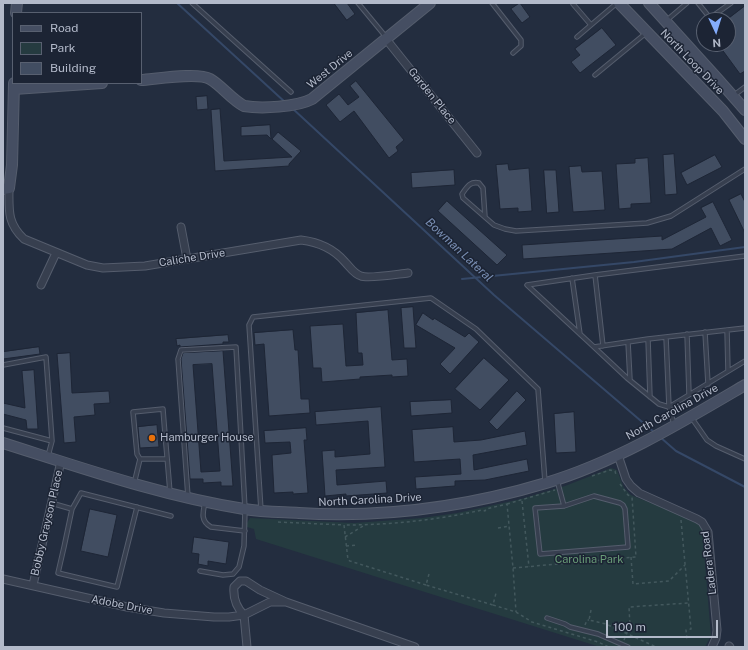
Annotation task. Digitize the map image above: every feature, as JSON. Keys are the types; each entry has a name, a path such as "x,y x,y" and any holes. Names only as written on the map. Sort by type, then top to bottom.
{"main road":[{"name":"West Drive","path":"142,80 199,76 211,80 238,103 248,106 295,105 305,103 312,99 430,3"},
{"name":"North Loop Drive","path":"618,3 723,111 745,139"},
{"name":"North Loop Drive","path":"649,3 745,110"},
{"path":"6,189 12,165 14,86 73,84"},
{"name":"North Carolina Drive","path":"3,443 170,494 245,509 321,514 421,510 483,499 557,479 618,455 671,428 745,385"}],"street":[{"name":"Garden Place","path":"386,39 477,154"},
{"name":"Caliche Drive","path":"6,189 13,227 24,239 87,265 102,268 145,266 301,240 328,248 344,261 354,272 362,277 408,273"},
{"path":"181,227 187,259"},
{"path":"41,285 56,253"},
{"name":"Ladera Road","path":"618,455 626,479 639,493 697,519 705,526 708,532 716,630 716,638 712,647"},
{"name":"Bobby Grayson Place","path":"33,585 60,461"},
{"name":"Adobe Drive","path":"3,579 164,613 214,617 244,615 270,602 286,602"},
{"name":"Adobe Drive","path":"244,615 236,604 234,597 234,586 240,581 246,582 286,602 415,647"},
{"path":"244,615 247,647"}],"lane":[{"path":"192,3 291,92"},
{"path":"358,3 386,39"},
{"path":"492,3 521,40 521,46 513,54"},
{"path":"574,3 573,4 591,26"},
{"path":"577,37 618,3"},
{"path":"666,21 687,3"},
{"path":"698,3 710,18 731,3"},
{"path":"595,75 647,33"},
{"path":"733,96 745,87"},
{"path":"485,217 483,188 479,182 474,182 469,184 462,194 463,198 494,225 516,231 647,223 671,216 745,169"},
{"path":"745,256 527,285 630,380 659,404 668,406 745,361"},
{"path":"596,275 603,346"},
{"path":"572,278 580,334"},
{"path":"261,511 249,325 253,317 431,298 476,329 538,389 545,483"},
{"path":"594,347 666,336 745,328"},
{"path":"727,330 728,371"},
{"path":"705,332 708,384"},
{"path":"687,334 689,394"},
{"path":"666,336 668,406 671,428"},
{"path":"648,339 650,396"},
{"path":"628,342 630,380"},
{"path":"188,498 178,359 181,350 236,347 245,509 244,546 239,567 233,574 229,575 200,571"},
{"path":"3,365 46,357 52,441 48,457"},
{"path":"140,459 136,454 133,412 163,409 170,494"},
{"path":"691,416 707,440 745,459"},
{"path":"3,428 52,441"},
{"path":"140,459 167,459"},
{"path":"134,484 140,459"},
{"path":"557,479 564,506"},
{"path":"137,507 116,586 58,573 72,509 81,492 171,516"},
{"path":"594,496 620,503 625,509 628,547 540,554 535,508 564,506 594,496"},
{"path":"205,502 203,518 206,524 211,527 245,531"},
{"path":"51,504 72,509"},
{"path":"547,618 565,624 570,628 598,634 628,647"}],"path":[{"path":"513,568 636,557 632,497"},
{"path":"522,501 529,567"},
{"path":"276,521 365,525 457,516 482,510 485,511 486,509 507,504 516,612"},
{"path":"681,518 691,629 686,630 687,640"},
{"path":"344,525 348,560 352,563 516,612 532,622 598,642 609,647"},
{"path":"345,537 365,525"},
{"path":"498,528 509,526"},
{"path":"346,546 357,545"},
{"path":"631,557 633,584 669,581 685,566"},
{"path":"426,585 429,574"},
{"path":"493,605 496,593"},
{"path":"622,644 630,626 629,606 688,603"},
{"path":"585,627 587,620 589,620 591,610"},
{"path":"589,620 606,624 656,647"}],"green space":[{"name":"Carolina Park","path":"611,468 617,470 624,488 631,495 693,520 702,527 711,636 705,647 600,647 256,539 254,529 247,527 247,523 250,518 354,523 422,518 457,513 521,499 565,486"}],"building":[{"path":"334,3 347,3 355,14 347,20"},
{"path":"520,3 530,17 522,23 511,9"},
{"path":"745,6 745,71 740,74 724,52 736,52 736,13"},
{"path":"602,28 616,45 580,73 571,62 580,55 575,49"},
{"path":"356,81 404,140 396,147 398,151 389,158 354,111 340,122 326,105 339,94 348,105 359,97 350,86"},
{"path":"207,96 208,109 197,110 196,97"},
{"path":"220,109 224,161 292,157 272,139 278,132 301,151 289,164 289,166 215,171 211,110"},
{"path":"270,125 271,139 267,135 241,136 241,127"},
{"path":"674,154 677,194 665,195 663,155"},
{"path":"715,155 722,167 687,185 681,173"},
{"path":"648,158 651,203 631,204 631,208 619,209 616,164 635,163 635,159"},
{"path":"508,164 509,170 529,168 532,211 518,212 518,208 500,209 496,165"},
{"path":"581,166 582,172 602,171 605,210 573,212 569,167"},
{"path":"454,170 455,185 412,188 411,173"},
{"path":"544,170 556,170 559,212 547,213"},
{"path":"741,194 745,202 745,233 729,200"},
{"path":"447,201 507,255 497,265 438,211"},
{"path":"713,202 732,240 720,246 711,228 672,249 523,259 522,245 662,236 662,240 706,217 701,208"},
{"path":"413,307 416,348 404,348 401,308"},
{"path":"388,310 392,360 407,359 408,376 392,377 392,375 360,377 360,379 322,382 321,368 313,368 310,326 343,324 346,366 363,365 362,353 358,353 356,313"},
{"path":"423,313 465,337 469,333 479,342 450,374 440,364 455,348 416,325"},
{"path":"293,330 295,350 298,350 301,399 309,399 310,413 269,416 264,344 255,345 254,333"},
{"path":"228,335 229,342 223,342 223,344 177,346 176,339"},
{"path":"39,347 40,354 3,359 3,352"},
{"path":"223,351 233,486 221,486 221,482 203,483 203,479 190,479 181,359 183,353","holes":["212,364 220,471 201,472 193,365"]},
{"path":"70,353 72,393 109,391 110,403 94,404 95,415 74,417 76,442 64,443 57,354"},
{"path":"484,358 509,380 480,410 455,389"},
{"path":"34,370 38,429 27,429 26,420 3,414 3,403 25,408 22,371"},
{"path":"517,391 526,400 497,430 489,422"},
{"path":"451,400 452,413 411,416 410,402"},
{"path":"381,407 385,467 336,470 337,485 386,481 387,493 325,496 322,451 335,450 335,457 370,454 368,421 316,425 315,412"},
{"path":"574,412 576,452 556,453 554,414"},
{"path":"157,425 159,447 140,448 138,427"},
{"path":"453,427 454,442 481,440 525,431 527,445 473,455 474,470 527,459 529,471 485,480 455,481 455,486 416,489 415,477 461,474 460,459 414,462 412,430"},
{"path":"306,428 307,440 304,440 308,493 274,493 272,455 291,453 290,442 265,443 264,431"},
{"path":"90,509 117,515 108,557 81,551"},
{"path":"194,537 229,542 226,564 208,561 208,566 198,564 199,554 192,553"}],"waterway":[{"name":"Bowman Lateral","path":"177,3 286,103"},
{"name":"Bowman Lateral","path":"292,108 494,295 655,433"},
{"path":"462,279 634,262 745,247"},
{"name":"Bowman Lateral","path":"660,437 676,451 745,487"}],"place":[{"name":"Hamburger House","path":"152,438"}]}
